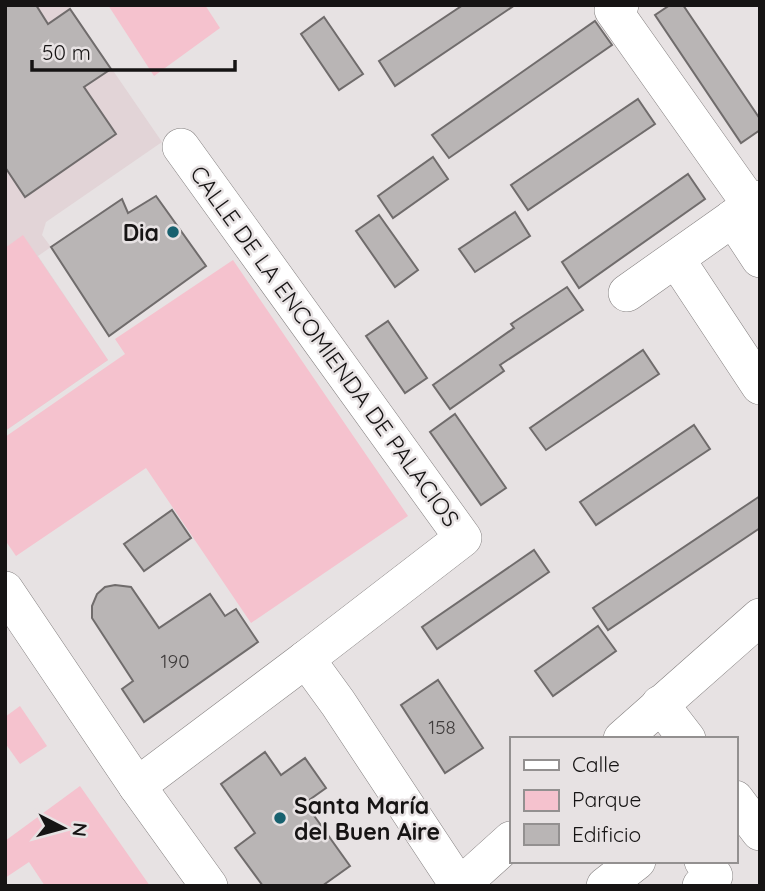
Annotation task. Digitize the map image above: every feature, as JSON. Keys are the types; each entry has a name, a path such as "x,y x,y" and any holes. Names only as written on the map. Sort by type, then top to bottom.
{"street":[{"path":"615,7 748,207 760,259"},
{"name":"CALLE DE LA ENCOMIENDA DE PALACIOS","path":"181,147 463,538 306,659"},
{"path":"627,293 748,207"},
{"path":"676,258 760,386"},
{"path":"5,590 137,786 209,886"},
{"path":"624,737 760,617"},
{"path":"137,786 306,659 460,886 510,841"},
{"path":"660,704 685,737"},
{"path":"606,886 635,863"},
{"path":"701,886 714,876 704,863"}],"shaded area":[{"path":"5,5 68,5 162,142 46,222 42,235 51,247 38,256 108,360 5,431"}],"green space":[{"path":"108,5 205,5 220,28 154,76"},
{"path":"23,235 108,360 5,431 5,248"},
{"path":"233,260 408,516 251,623 146,468 16,556 5,540 5,437 125,354 115,339"},
{"path":"20,706 47,746 20,764 5,743 5,717"},
{"path":"80,786 150,886 45,886 29,862 5,878 5,841"}],"building":[{"path":"5,5 36,5 48,24 70,9 111,69 84,87 116,134 25,197 5,167"},
{"path":"463,5 515,5 395,86 379,61"},
{"path":"670,5 683,5 760,119 760,130 741,143 655,15"},
{"path":"324,17 363,74 339,90 301,34"},
{"path":"595,21 612,45 449,158 432,135"},
{"path":"638,99 655,124 528,210 511,185"},
{"path":"433,157 448,179 393,218 378,196"},
{"path":"688,174 705,199 579,288 562,262"},
{"path":"156,196 206,266 109,336 51,247 122,199 128,213"},
{"path":"515,212 530,236 475,272 459,249"},
{"path":"379,215 418,270 395,287 356,231"},
{"path":"567,287 583,310 500,365 504,371 450,409 433,385 514,328 511,324"},
{"path":"388,321 427,378 405,393 366,336"},
{"path":"643,350 659,374 546,450 530,428"},
{"path":"455,414 506,488 481,505 430,432"},
{"path":"694,425 710,449 596,525 580,502"},
{"path":"760,496 760,528 608,630 593,608"},
{"path":"172,510 191,538 144,571 124,544"},
{"path":"534,550 549,572 437,649 422,627"},
{"path":"105,587 131,587 159,628 210,594 225,616 236,609 258,642 144,722 122,689 133,681 92,618 92,606 97,594"},
{"path":"598,626 616,651 553,696 535,671"},
{"path":"438,680 483,748 445,773 401,705"},
{"name":"Santa María del Buen Aire","path":"265,752 281,775 305,758 326,788 305,803 350,866 322,886 263,886 235,848 255,833 221,784"}],"place":[{"name":"Dia","path":"173,232"},
{"name":"Santa María del Buen Aire","path":"280,818"}]}
